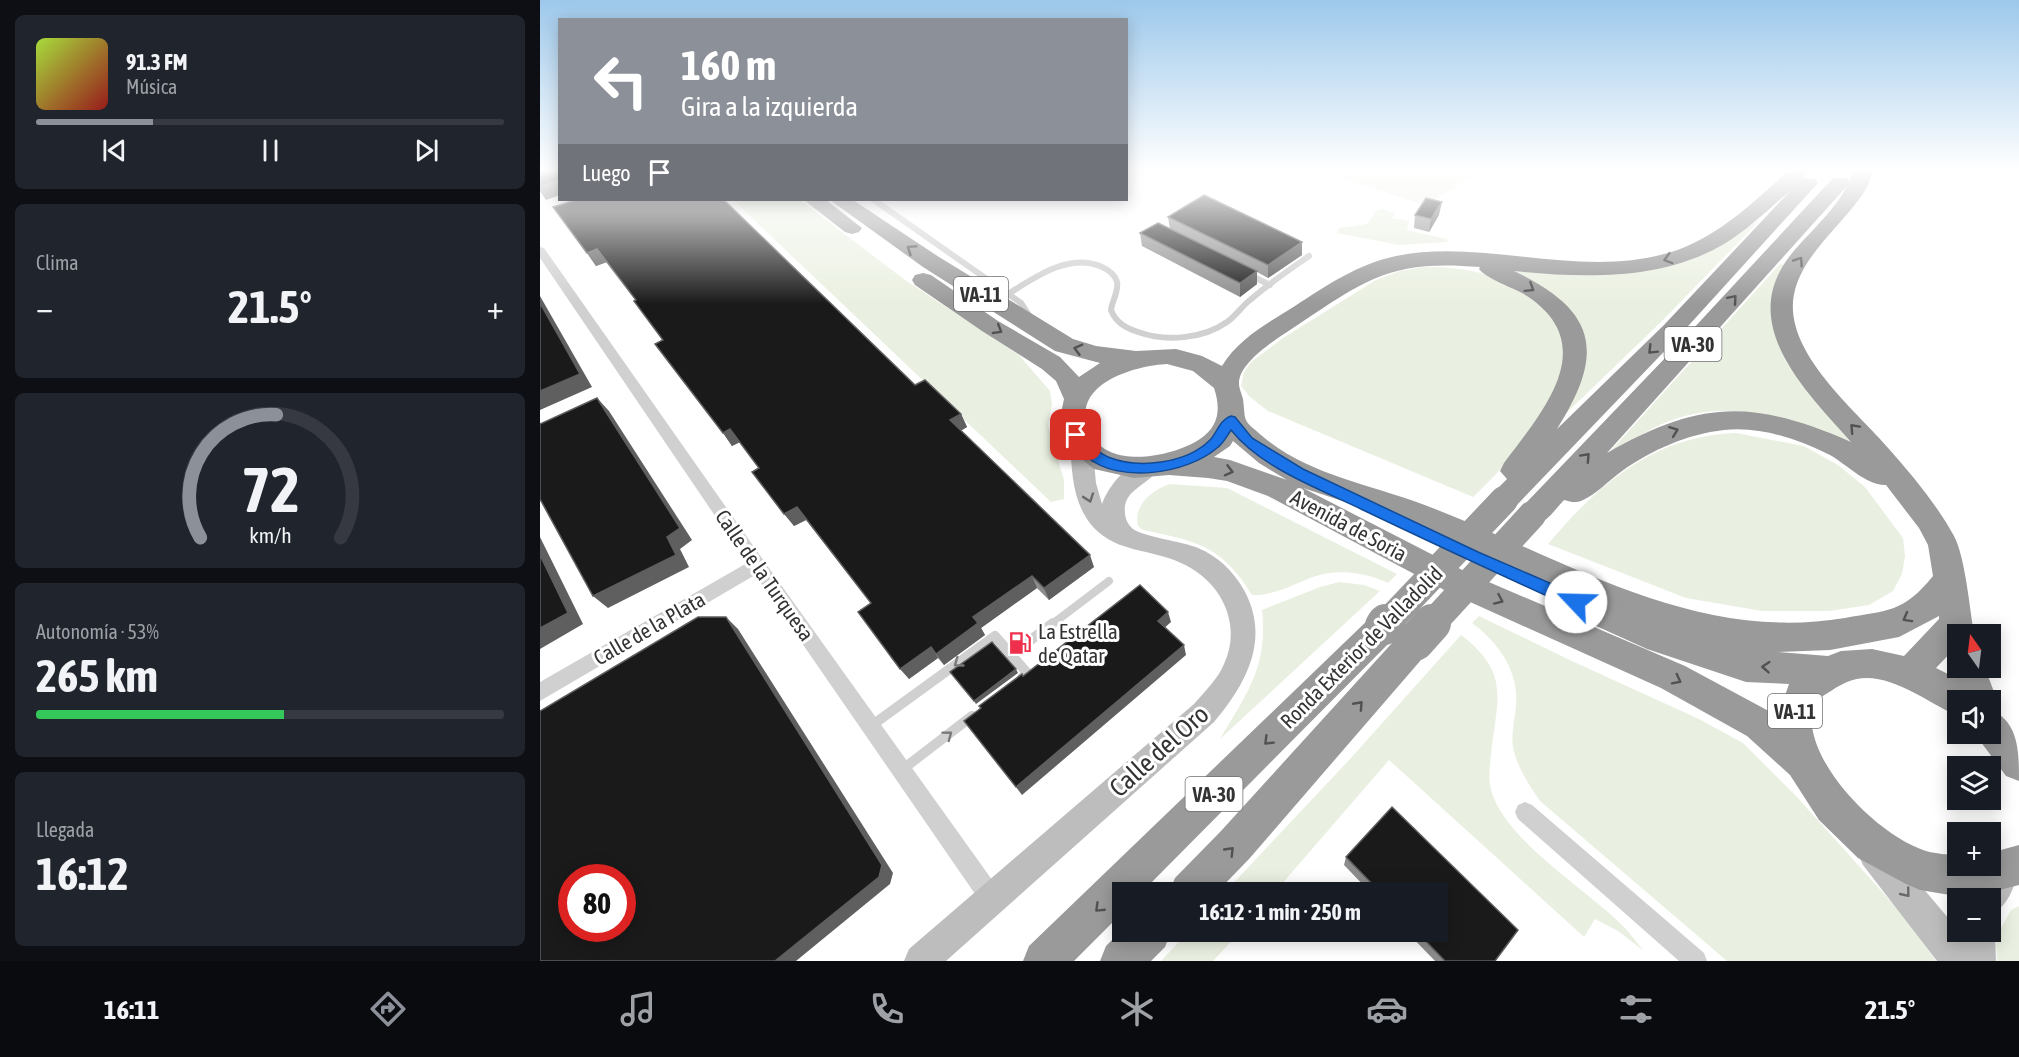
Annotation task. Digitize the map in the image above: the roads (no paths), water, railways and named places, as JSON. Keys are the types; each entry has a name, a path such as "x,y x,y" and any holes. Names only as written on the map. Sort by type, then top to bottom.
{"highway":[{"name":"VA-11","path":"833,214 990,326 1051,363 1066,377 1077,400 1088,384 1104,372 1136,359 1157,356 1179,357 1209,368 1226,384"},
{"name":"VA-11","path":"860,214 931,262 1064,345 1095,354 1136,359"},
{"path":"1231,420 1233,408 1226,384 1234,364 1264,337 1356,278 1397,263 1435,259 1587,269 1656,263 1695,251 1733,231 1752,214"},
{"name":"Ronda Exterior de Valladolid","path":"1199,882 1235,845 1504,500 1672,330 1782,214"},
{"name":"Ronda Exterior de Valladolid","path":"1044,961 1532,515 1701,336 1811,214"},
{"path":"1837,214 1797,262 1783,291 1782,320 1792,349 1808,376 1880,457 1929,520 1943,544 1955,624"},
{"path":"1435,259 1475,265 1515,279 1550,302 1572,331 1575,363 1556,410 1508,479 1504,500"},
{"path":"1179,357 1234,349 1264,337"},
{"path":"1077,400 1073,413 1074,426 1081,442"},
{"path":"1532,515 1561,503 1621,456 1658,437 1700,422 1730,419 1778,423 1818,437 1861,460 1904,489"},
{"name":"VA-11","path":"1081,442 1091,453 1122,466 1160,466 1192,458 1209,448 1223,434 1231,420"},
{"name":"Avenida de Soria","path":"1231,420 1248,442 1298,473 1473,556 1659,639 1746,666 1825,671"},
{"name":"Avenida de Soria","path":"1160,466 1208,466 1230,471 1278,488 1460,583 1673,677 1760,724 1802,762"},
{"path":"1298,473 1413,513 1623,604 1714,632 1767,638 1830,635 1899,623 1928,606 1949,579"},
{"path":"1910,673 1947,639"},
{"name":"VA-11","path":"1947,692 1910,673 1879,665 1850,664 1825,671 1802,691 1796,706 1793,723 1802,762 1819,792 1856,832 1883,852 1910,866 1940,876 1963,879 2005,879"},
{"path":"2001,738 2019,763"},
{"path":"1121,961 1140,942"}],"street":[{"name":"Calle de la Turquesa","path":"540,250 545,267 992,898"},
{"name":"Calle del Oro","path":"921,961 1204,713 1220,695 1237,668 1242,651 1243,624 1239,606 1229,584 1210,565 1188,554 1126,538 1109,529 1093,511 1085,490 1081,442"},
{"path":"1126,538 1117,528 1114,519 1112,511 1114,500 1129,480 1160,466"},
{"name":"Calle de la Plata","path":"540,692 758,565"},
{"path":"1525,812 1696,961"},
{"path":"1856,832 1937,932 1957,961"},
{"path":"1978,942 1979,961"}],"lane":[{"path":"894,214 1008,294 1031,315 1034,327"},
{"path":"1008,294 1038,276 1062,266 1096,265 1108,271 1116,280 1117,289 1111,310 1117,322 1143,334 1177,337 1207,331 1228,322 1242,311 1248,301 1309,256"},
{"path":"1238,269 1270,285"},
{"path":"1011,655 1109,581"},
{"path":"871,726 995,636 1028,674 1010,687"},
{"path":"902,770 983,708"}],"place":[{"name":"La Estrella de Qatar","path":"1020,643"}]}
